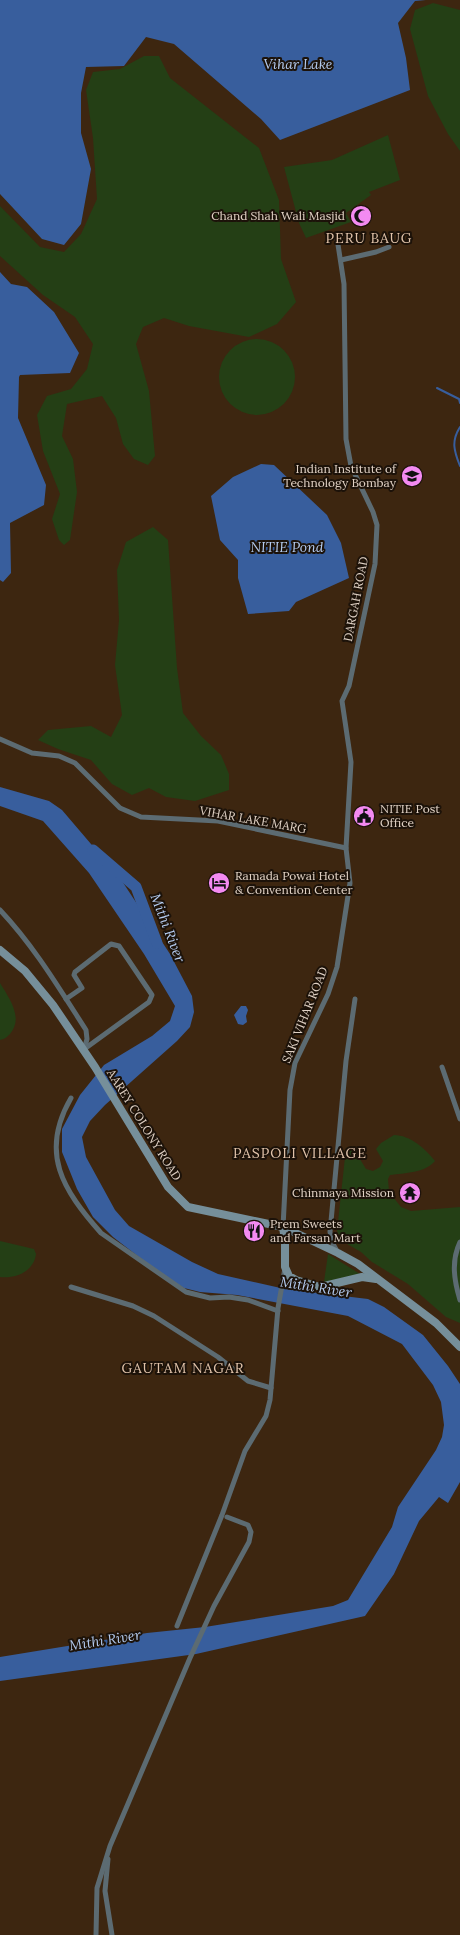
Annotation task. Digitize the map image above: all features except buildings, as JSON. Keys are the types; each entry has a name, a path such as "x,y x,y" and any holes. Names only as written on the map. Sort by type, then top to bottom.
{"main road":[{"name":"AAREY COLONY ROAD","path":"0,950 25,971 53,1005 95,1067 168,1187 188,1207 283,1227 338,1253 358,1264 380,1280 446,1331 460,1347"},
{"name":"SAKI VIHAR ROAD","path":"283,1227 285,1267"},
{"path":"285,1267 289,1276 296,1280 320,1287 362,1277 380,1280"}],"street":[{"name":"DARGAH ROAD","path":"336,238 344,284 346,439 351,466 373,512 377,525 375,564 350,686 342,701 351,762 346,848"},
{"path":"341,260 376,252 389,246"},
{"name":"VIHAR LAKE MARG","path":"0,739 32,753 59,756 75,763 120,808 141,817 218,821 346,848"},
{"name":"SAKI VIHAR ROAD","path":"283,1227 290,1090 295,1062 328,994 337,967 350,883 346,848"},
{"path":"0,910 18,928 86,1030 87,1039 84,1050"},
{"path":"66,999 82,988 74,978 75,972 111,944 119,946 152,995 149,1002 84,1050"},
{"path":"338,1253 330,1232 346,1061 355,999"},
{"path":"442,1068 460,1119"},
{"path":"71,1098 63,1111 56,1132 58,1166 63,1181 101,1234 186,1292 210,1298 228,1297 248,1300 278,1309"},
{"path":"460,1242 454,1254 455,1281 460,1300"},
{"path":"177,1626 222,1515 245,1451 266,1416 270,1400 278,1309 285,1267"},
{"path":"71,1287 133,1306 154,1316 212,1352 248,1381 271,1388"},
{"path":"96,1935 97,1888 110,1846 190,1658 214,1606 249,1542 250,1532 248,1526 226,1517"},
{"path":"110,1846 105,1891 112,1935"}],"green space":[{"path":"433,3 460,10 460,151 448,134 428,96 410,29 415,10"},
{"path":"144,56 159,56 170,78 259,148 279,200 281,259 296,302 277,324 249,337 189,326 164,318 143,327 136,344 149,391 155,456 148,465 134,459 123,444 116,418 102,396 67,404 62,436 73,459 77,492 70,540 64,545 59,540 52,519 60,494 43,451 37,415 47,396 71,389 87,369 93,344 75,317 43,295 0,256 0,206 40,247 64,252 81,234 97,199 93,138 86,90 93,72 120,69"},
{"path":"388,135 400,180 369,192 371,195 346,213 351,222 306,238 299,223 284,167 332,160"},
{"path":"257,339 271,342 284,350 292,363 295,377 292,391 284,404 271,412 257,415 243,412 230,404 222,391 219,377 222,363 230,350 243,342"},
{"path":"153,527 168,540 177,668 183,713 201,736 221,755 229,774 229,790 195,801 166,797 149,788 132,795 112,784 91,760 38,740 48,730 91,726 111,737 122,715 115,665 119,620 117,570 126,542"},
{"path":"0,983 14,1008 16,1021 10,1034 0,1040"},
{"path":"394,1135 412,1140 435,1161 420,1170 390,1175 388,1179 389,1192 401,1207 411,1211 460,1207 460,1323 446,1317 408,1284 342,1241 337,1231 346,1148 352,1146 366,1169 373,1171 380,1167 383,1161 376,1149 381,1143"},
{"path":"0,1241 34,1249 36,1254 32,1265 18,1275 0,1277"},
{"path":"328,1254 360,1274 324,1282"}],"water":[{"name":"Vihar Lake","path":"0,0 426,0 415,1 398,23 406,58 410,90 280,140 261,119 174,44 146,37 124,66 86,67 81,93 81,133 91,169 81,224 64,245 42,239 0,194"},
{"path":"0,272 11,284 27,287 54,312 79,353 70,373 20,375 19,377 18,418 46,485 44,505 10,523 11,573 3,582 0,580"},
{"name":"NITIE Pond","path":"261,464 274,465 327,515 341,543 349,578 296,602 289,611 248,614 238,578 238,560 220,540 211,496 233,477"},
{"path":"0,787 49,801 62,810 120,878 170,954 192,996 194,1012 190,1027 177,1041 105,1105 90,1121 82,1137 86,1157 115,1210 129,1226 192,1262 218,1274 285,1289 368,1299 384,1307 423,1335 460,1384 460,1482 448,1503 439,1497 419,1521 394,1574 365,1616 196,1654 0,1681 0,1657 147,1633 205,1627 333,1606 348,1600 392,1527 398,1507 436,1450 442,1437 444,1425 441,1402 433,1385 402,1344 348,1316 237,1295 200,1292 184,1288 161,1274 113,1237 93,1217 77,1189 62,1152 62,1129 80,1095 104,1065 152,1036 170,1021 175,1006 144,954 89,873 43,821 0,806"},
{"path":"241,1006 246,1006 248,1010 247,1022 243,1025 238,1024 234,1015"}],"waterway":[{"path":"437,388 459,399 460,403"},
{"path":"460,427 454,442 460,466"},
{"name":"Mithi River","path":"93,850 136,887 157,943"}],"place":[{"name":"Chand Shah Wali Masjid","path":"361,216"},
{"name":"Indian Institute of Technology Bombay","path":"412,476"},
{"name":"NITIE Post Office","path":"364,816"},
{"name":"Ramada Powai Hotel & Convention Center","path":"219,883"},
{"name":"Chinmaya Mission","path":"410,1193"},
{"name":"Prem Sweets and Farsan Mart","path":"254,1231"}],"district":[{"name":"PERU BAUG","path":"369,238"},
{"name":"PASPOLI VILLAGE","path":"300,1153"},
{"name":"GAUTAM NAGAR","path":"183,1368"}]}
